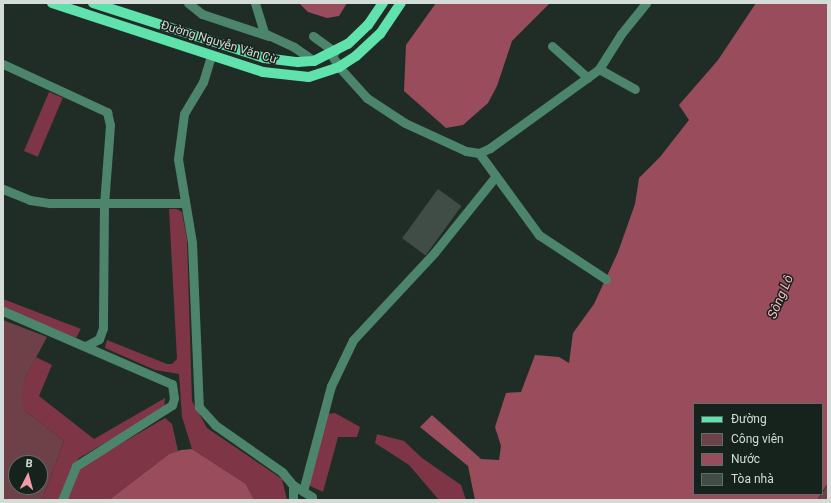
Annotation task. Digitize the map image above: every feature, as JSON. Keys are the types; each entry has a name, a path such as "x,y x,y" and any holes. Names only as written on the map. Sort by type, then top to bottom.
{"main road":[{"name":"Đường Nguyễn Văn Cừ","path":"52,3 211,56 263,72 291,77 310,77 339,67 380,34 401,3"},
{"name":"Đường Nguyễn Văn Cừ","path":"93,3 264,58 298,62 314,61 333,53 368,25 383,3"}],"lane":[{"path":"188,3 202,14 268,36 294,47 314,61"},
{"path":"255,3 264,33 268,36"},
{"path":"314,36 333,53 339,67 367,98 405,123 466,150 479,153 490,148 599,69 646,3"},
{"path":"552,46 588,78"},
{"path":"211,56 203,82 184,114 178,159 184,203 192,243 199,407 215,425 282,472 293,485 312,497 312,500"},
{"path":"3,64 107,112 110,125 104,204 103,328 99,339 86,346"},
{"path":"599,69 635,89"},
{"path":"479,153 495,177 539,235 606,279"},
{"path":"304,491 331,386 353,340 434,253 495,177"},
{"path":"3,189 37,201 104,204 184,203"},
{"path":"3,311 167,380 172,384 174,398 172,405 166,411 76,466 62,500"},
{"path":"293,485 293,500"}],"green space":[{"path":"3,320 47,337 24,380 25,411 64,441 48,484 48,455 8,455 8,495 44,495 42,500 3,500"},
{"path":"828,483 828,500 817,500 823,495"}],"shaded area":[{"path":"49,92 63,98 38,157 24,151"},
{"path":"169,209 177,209 182,212 187,240 192,401 207,428 282,479 287,500 254,500 246,484 192,449 182,417 179,374 155,370 105,348 107,340 167,364 172,364 177,359"},
{"path":"3,299 81,329 76,338 3,308"},
{"path":"36,357 52,365 39,396 94,439 165,398 164,409 79,458 71,468 59,500 42,500 44,495 48,495 48,484 64,441 25,411 21,397 24,380"},
{"path":"335,413 360,427 357,437 338,437 323,492 308,485 327,414"},
{"path":"165,418 172,424 178,451 169,454 109,500 66,500 79,468"},
{"path":"377,434 404,441 422,458 461,485 466,500 439,500 409,465 375,443"}],"water":[{"path":"299,3 347,3 339,16 327,18 308,12"},
{"path":"436,3 550,3 512,41 497,86 488,103 463,125 446,128 404,91 406,45"},
{"name":"Sông Lô","path":"756,3 828,3 828,483 823,490 823,403 693,403 693,495 820,495 817,500 475,500 468,466 420,427 432,415 481,459 499,460 501,446 495,427 506,393 521,392 535,355 559,357 569,363 573,333 594,304 618,252 635,204 639,178 660,157 689,120 679,105 718,60"},
{"path":"192,449 246,484 254,500 109,500 169,454 181,450"}],"building":[{"path":"438,189 461,206 426,255 402,238"}]}
